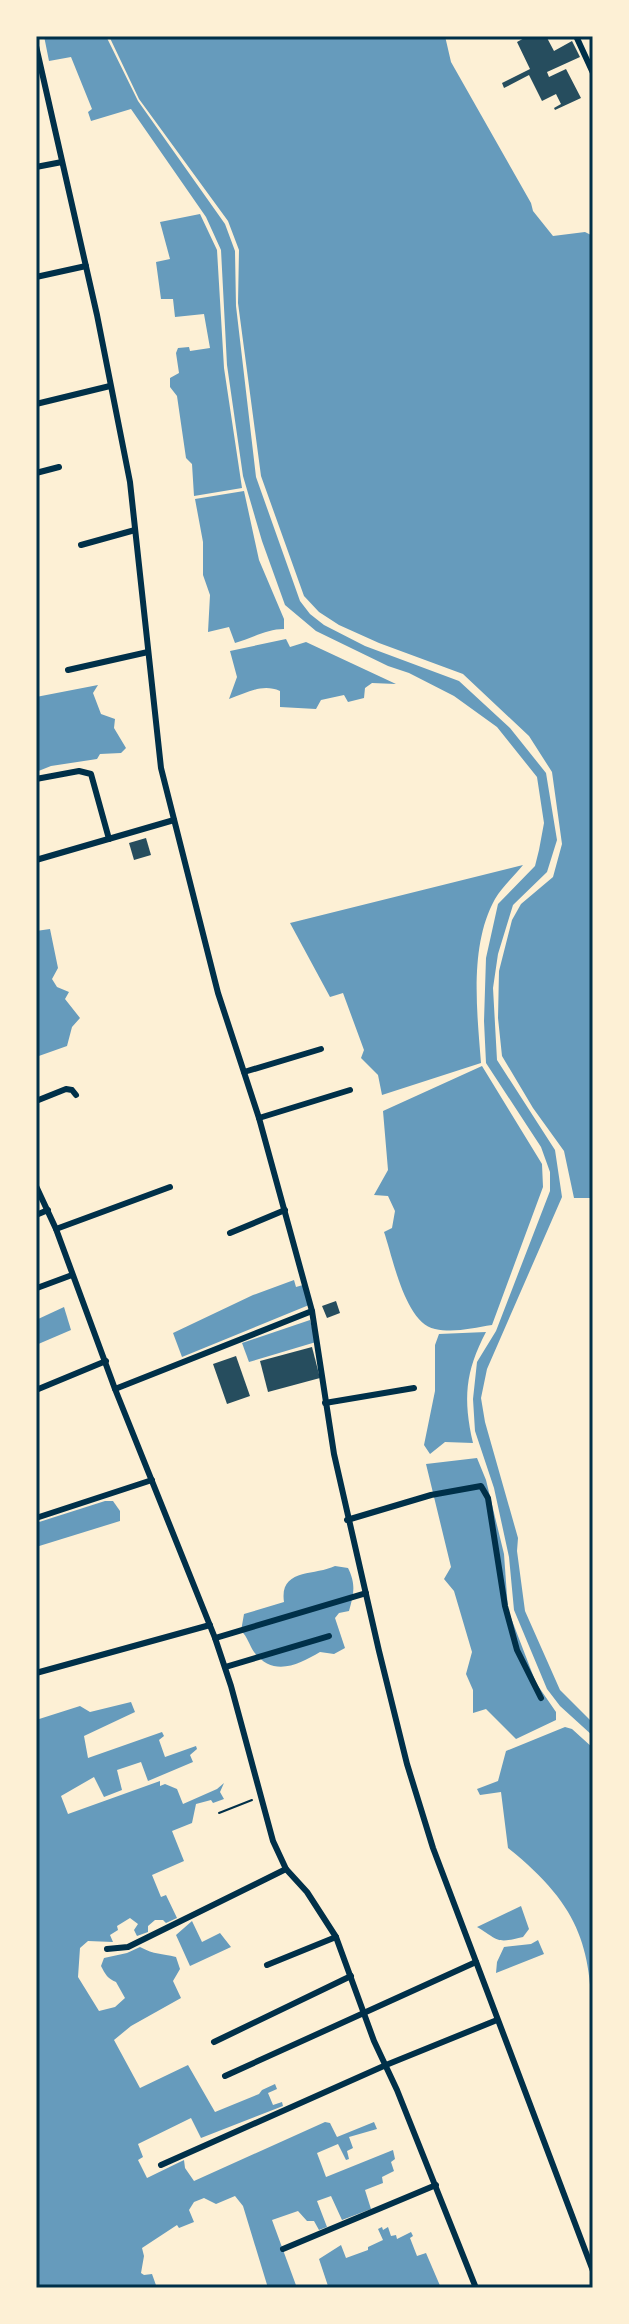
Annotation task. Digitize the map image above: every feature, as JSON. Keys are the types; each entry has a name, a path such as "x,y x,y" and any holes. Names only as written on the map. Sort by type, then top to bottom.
{"street":[{"path":"576,36 593,73"},
{"path":"36,46 86,266 130,482 161,768 218,993 259,1118 312,1311 347,1520 407,1764 433,1848 593,2271"},
{"path":"36,167 62,162"},
{"path":"36,277 86,266"},
{"path":"36,404 110,386"},
{"path":"36,473 59,467"},
{"path":"81,545 135,530"},
{"path":"68,670 148,652"},
{"path":"36,779 79,771 91,774 109,839"},
{"path":"36,860 174,820"},
{"path":"244,1072 321,1049"},
{"path":"36,1101 66,1089 76,1095"},
{"path":"259,1118 350,1090"},
{"path":"36,1186 56,1229 115,1389 215,1638 273,1841 286,1869 307,1892 336,1937 363,2013 476,2288"},
{"path":"56,1229 170,1187"},
{"path":"36,1215 48,1210"},
{"path":"230,1233 285,1210"},
{"path":"37,1288 72,1275"},
{"path":"115,1389 312,1311"},
{"path":"36,1390 106,1361"},
{"path":"325,1403 414,1388"},
{"path":"36,1518 152,1480"},
{"path":"347,1520 431,1495 481,1486 488,1498 505,1606 517,1650 541,1698"},
{"path":"215,1638 366,1593"},
{"path":"36,1673 210,1625"},
{"path":"225,1667 329,1636"},
{"path":"107,1949 128,1947 286,1869"},
{"path":"267,1965 336,1937"},
{"path":"225,2076 476,1962"},
{"path":"214,2042 351,1976"},
{"path":"161,2165 386,2065 497,2020"},
{"path":"283,2249 436,2185"}],"path":[{"path":"219,1813 260,1796"}],"water":[{"path":"44,36 106,36 138,101 225,224 235,251 236,306 256,477 300,601 324,625 365,646 459,681 510,728 546,773 557,840 547,872 513,905 498,954 493,988 497,1060 555,1150 562,1197 487,1369 481,1398 518,1538 525,1611 560,1690 593,1723 593,1736 560,1706 547,1689 514,1610 509,1557 494,1488 475,1431 473,1399 477,1362 496,1331 550,1191 550,1172 541,1147 486,1063 484,1021 486,958 498,904 535,866 539,850 544,823 537,777 497,727 454,696 316,631 285,605 243,476 227,365 221,250 206,217 131,109 91,121 88,112 92,109 71,57 49,61"},
{"path":"109,36 445,36 451,62 533,211 553,236 585,232 593,236 593,1198 574,1198 564,1151 533,1108 502,1056 498,1018 499,971 512,920 521,904 553,877 562,844 552,772 529,736 463,674 339,625 319,612 304,596 261,476 238,303 239,250 228,221 139,99"},
{"path":"200,214 217,250 224,368 242,488 194,496 192,464 186,458 177,396 170,387 170,378 179,373 178,348 189,347 190,351 210,348 204,314 175,317 173,299 161,299 156,262 170,259 160,222"},
{"path":"244,491 259,560 284,619 284,629 235,643 229,627 208,632 210,595 203,575 203,542 195,499"},
{"path":"286,639 290,647 306,642 396,684 372,683 365,688 364,698 348,702 344,695 321,700 316,709 280,707 280,691 267,688 229,699 237,677 230,651"},
{"path":"98,685 93,693 101,714 115,719 114,728 126,748 121,753 100,754 97,759 51,766 36,772 36,697"},
{"path":"523,865 495,899 481,937 477,979 481,1063 382,1095 378,1075 361,1058 364,1050 343,993 330,997 290,923"},
{"path":"50,929 58,968 52,979 57,987 69,992 65,999 80,1018 72,1027 67,1046 36,1057 36,931"},
{"path":"482,1066 542,1164 543,1187 492,1325 456,1330 435,1329 425,1324 408,1303 384,1232 392,1228 395,1211 388,1196 374,1195 388,1170 383,1111"},
{"path":"294,1280 296,1287 303,1285 309,1305 182,1357 173,1333 253,1295"},
{"path":"64,1307 71,1330 36,1345 36,1320"},
{"path":"310,1320 316,1342 249,1362 242,1343"},
{"path":"486,1332 474,1360 468,1386 473,1443 445,1442 430,1454 424,1445 435,1391 435,1345 439,1334"},
{"path":"477,1458 486,1480 504,1554 508,1610 536,1683 556,1712 556,1720 516,1739 486,1709 473,1713 473,1690 466,1674 472,1652 454,1591 444,1579 451,1567 426,1464"},
{"path":"113,1501 120,1511 120,1521 36,1547 36,1523"},
{"path":"335,1566 348,1568 353,1584 349,1611 339,1613 335,1618 345,1648 334,1654 320,1652 287,1666 278,1667 262,1660 241,1631 244,1614 284,1602 287,1583 293,1578"},
{"path":"131,1702 135,1712 84,1736 88,1758 162,1732 164,1736 159,1740 165,1757 196,1746 197,1749 190,1755 193,1762 148,1781 141,1762 117,1770 122,1790 104,1797 94,1777 61,1796 68,1814 160,1781 160,1786 165,1784 177,1789 183,1804 224,1783 220,1792 224,1799 196,1804 192,1823 172,1831 184,1861 152,1875 161,1897 166,1895 177,1918 166,1923 155,1920 148,1926 148,1932 137,1936 134,1930 138,1924 130,1918 110,1935 113,1942 88,1941 80,1948 78,1977 99,2011 115,2007 125,1998 116,1982 102,1969 104,1958 140,1947 176,1957 180,1969 173,1981 181,1998 131,2026 114,2040 140,2088 188,2065 215,2112 275,2084 277,2089 268,2093 273,2105 282,2102 283,2106 201,2138 191,2118 138,2144 143,2157 138,2160 147,2178 184,2160 185,2168 194,2181 325,2122 330,2123 337,2137 374,2122 377,2129 349,2137 353,2148 347,2151 349,2159 346,2160 338,2144 317,2153 326,2177 393,2150 395,2159 391,2162 394,2171 382,2177 383,2183 365,2190 371,2209 342,2220 331,2196 317,2201 327,2227 319,2230 314,2221 307,2221 298,2211 272,2220 297,2288 268,2288 243,2206 235,2196 216,2204 204,2198 194,2202 189,2210 194,2222 179,2228 177,2225 142,2248 141,2273 152,2274 157,2288 36,2288 36,1720 80,1706 90,1712"},
{"path":"565,1727 572,1729 593,1748 593,2063 591,1996 582,1942 557,1896 536,1872 508,1848 501,1792 480,1795 477,1789 498,1781 506,1751"},
{"path":"521,1906 529,1929 523,1937 498,1940 477,1927"},
{"path":"192,1921 202,1942 220,1933 231,1947 190,1966 176,1935"},
{"path":"538,1940 544,1954 496,1973 504,1947 531,1944"},
{"path":"382,2227 383,2230 388,2227 391,2236 396,2235 397,2239 411,2232 413,2236 410,2238 417,2256 426,2253 441,2288 323,2288 328,2286 319,2259 341,2245 346,2258 368,2250 368,2247 383,2240 378,2229"}],"building":[{"path":"528,36 546,36 554,51 572,41 580,57 547,72 549,77 566,69 581,98 555,110 561,104 556,94 542,101 529,75 504,88 502,83 530,69 517,42"},
{"path":"146,838 151,855 134,860 129,843"},
{"path":"336,1301 340,1313 327,1318 322,1306"},
{"path":"312,1347 320,1378 268,1392 260,1361"},
{"path":"236,1356 250,1396 227,1404 213,1364"}]}
